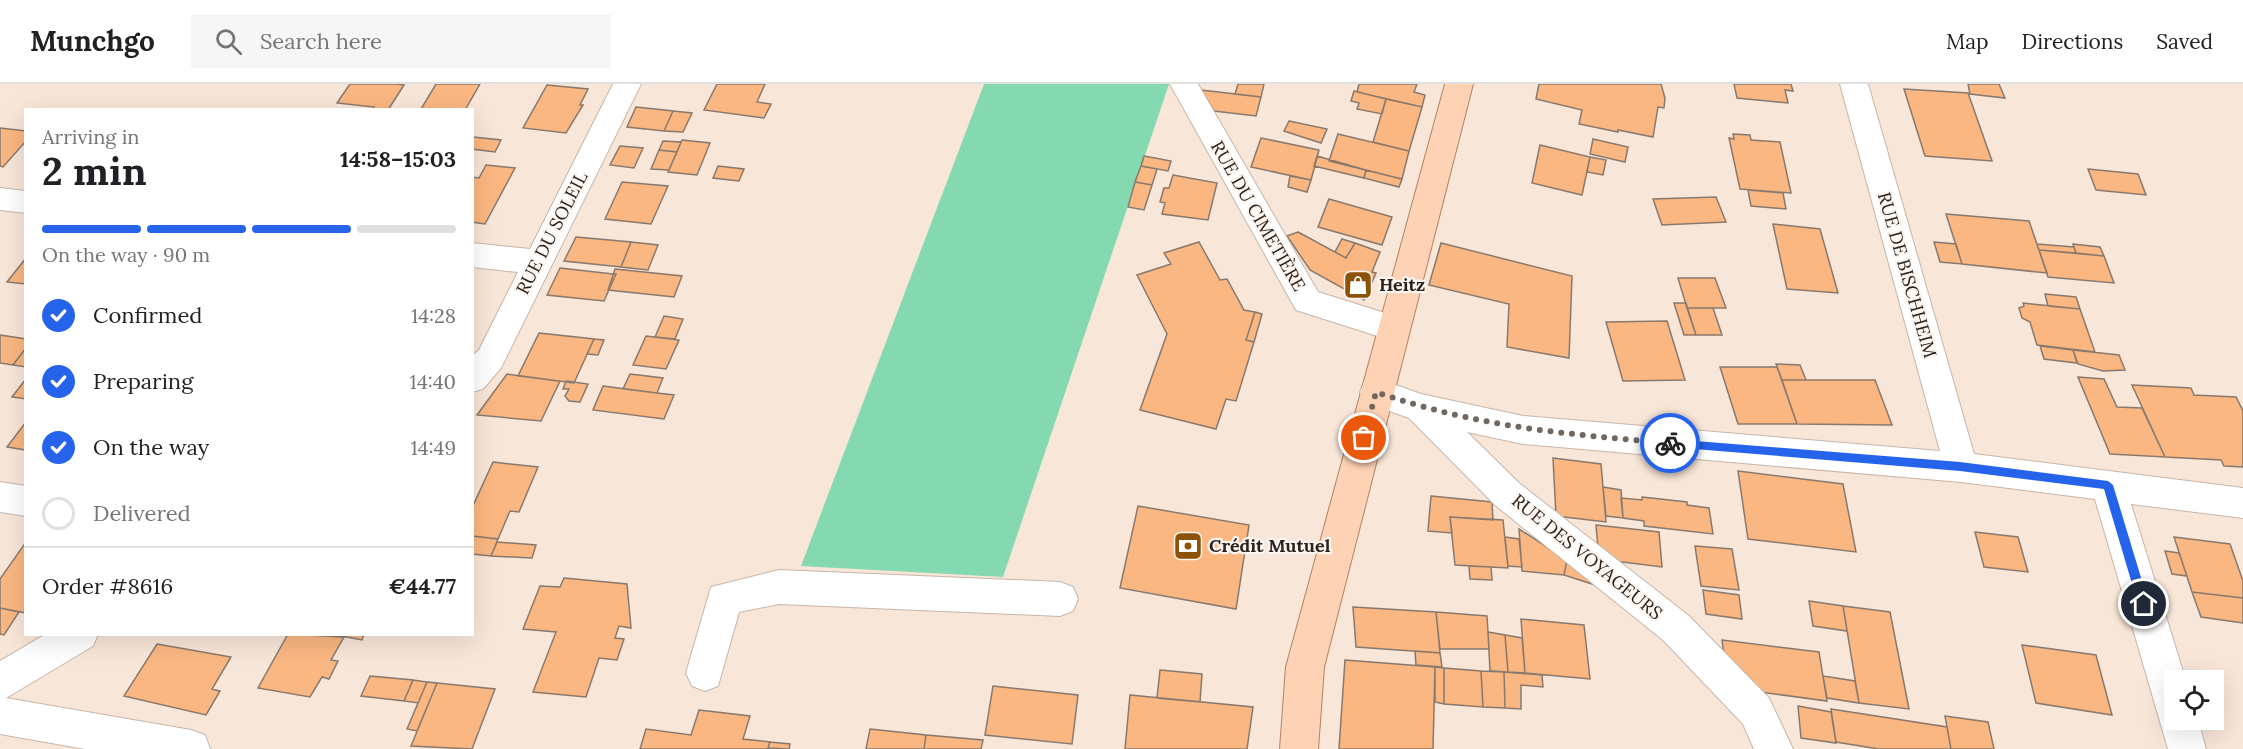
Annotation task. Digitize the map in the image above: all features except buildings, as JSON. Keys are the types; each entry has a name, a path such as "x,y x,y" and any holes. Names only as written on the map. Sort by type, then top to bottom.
{"main road":[{"path":"1299,749 1305,667 1392,328 1459,84"}],"street":[{"name":"RUE DU SOLEIL","path":"474,378 490,359 627,84"},
{"name":"RUE DU CIMETIÈRE","path":"1184,84 1307,302 1392,328"},
{"name":"RUE DE BISCHHEIM","path":"1854,84 1960,467"},
{"path":"0,199 24,202"},
{"path":"474,255 538,262"},
{"name":"RUE DES VOYAGEURS","path":"1376,392 1421,408 1507,494 1676,628 1756,711 1774,749"},
{"path":"1421,408 1523,430 1960,467 2243,503"},
{"path":"2108,485 2164,671"},
{"path":"0,497 24,501"},
{"path":"705,674 724,599 779,587 1060,600"},
{"path":"0,682 77,636"},
{"path":"0,715 191,749"},
{"path":"2182,730 2187,749"}],"green space":[{"path":"984,84 1169,84 1003,577 801,566"}],"way so far":[{"path":"1364,438 1376,392 1421,408 1523,430 1670,443"}],"place":[{"name":"Heitz","path":"1358,285"},
{"name":"Crédit Mutuel","path":"1188,546"}],"route":[{"path":"1670,443 1960,467 2108,485 2144,604"}]}
